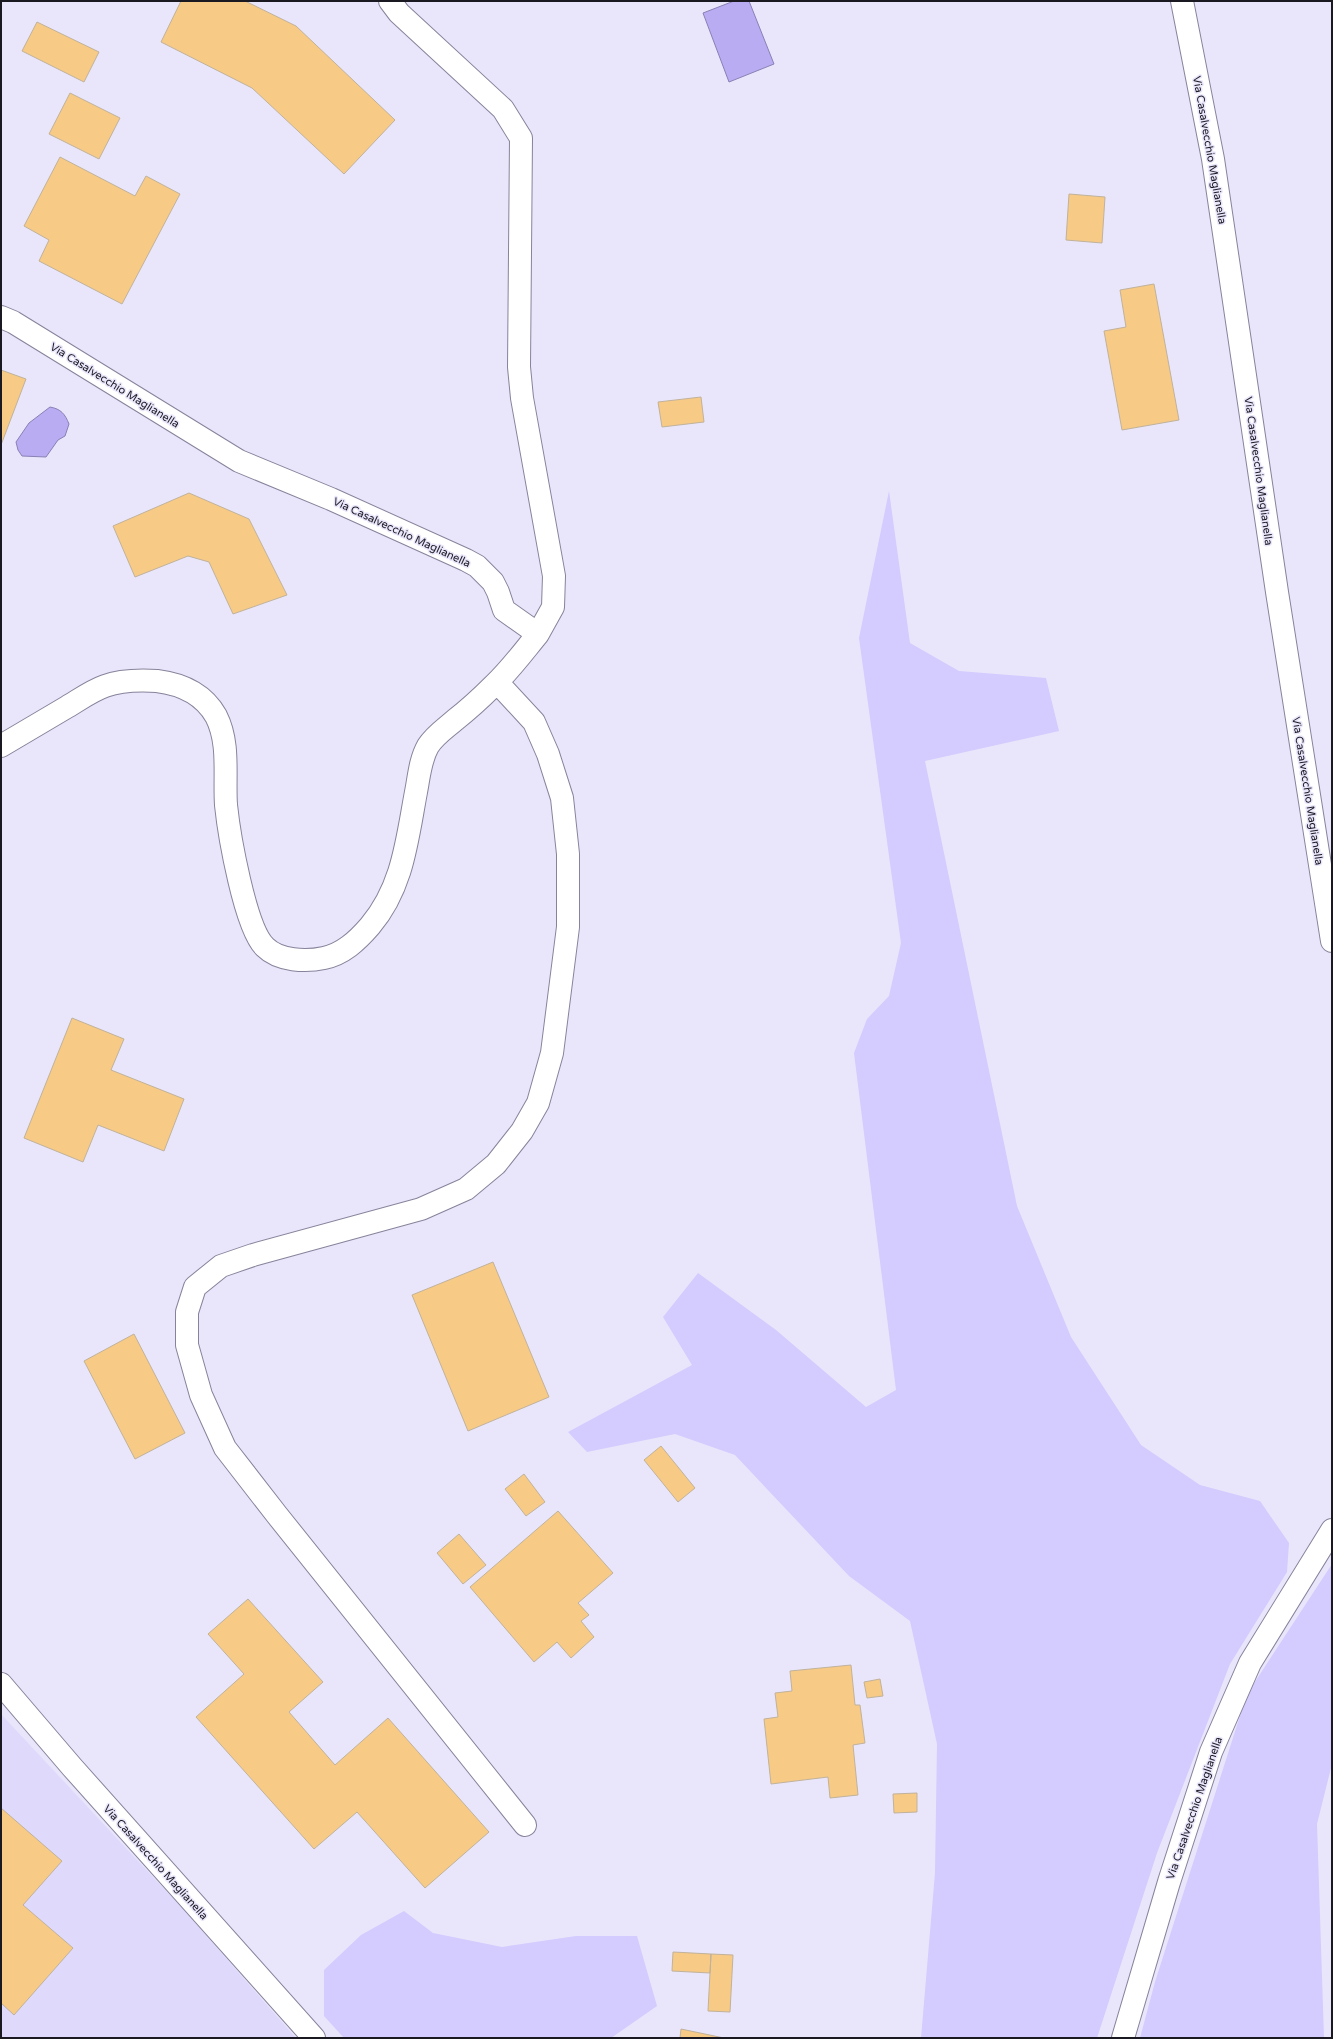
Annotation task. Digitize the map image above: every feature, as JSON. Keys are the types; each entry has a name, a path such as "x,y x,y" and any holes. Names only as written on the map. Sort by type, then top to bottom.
{"street":[{"path":"1,746 94,691 109,685 144,680 176,684 193,692 206,702 215,714 221,729 224,744 226,804 231,843 247,909 257,937 271,952 293,959 311,961 334,956 349,947 378,916 395,885 402,866 421,766 427,747 440,733 497,682 538,634 552,607 554,576 522,398 519,367 522,138 503,109 399,13 390,1"},
{"name":"Via Casalvecchio Maglianella","path":"1182,1 1213,159 1276,584 1332,941"},
{"name":"Via Casalvecchio Maglianella","path":"1,317 13,322 239,462 331,499 477,566 493,582 504,610 538,634"},
{"path":"497,682 534,722 548,754 562,798 568,854 568,926 552,1053 538,1103 522,1131 496,1164 466,1189 421,1209 253,1255 221,1266 194,1287 187,1312 187,1338 202,1395 225,1448 525,1825"},
{"name":"Via Casalvecchio Maglianella","path":"1123,2038 1169,1882 1211,1752 1250,1663 1332,1530"},
{"name":"Via Casalvecchio Maglianella","path":"1,1684 77,1773 314,2038"}],"shaded area":[{"path":"734,1 749,1 774,64 729,82 703,13"},
{"path":"50,407 60,411 67,420 69,424 65,436 58,440 46,457 22,456 18,450 16,442 29,423"},
{"path":"889,491 910,643 959,671 1046,678 1059,731 925,761 1017,1206 1071,1337 1141,1445 1200,1485 1260,1501 1289,1543 1287,1572 1230,1664 1157,1853 1097,2038 921,2038 935,1873 937,1744 910,1621 849,1576 735,1455 675,1434 587,1452 568,1432 692,1365 663,1317 698,1273 776,1330 866,1407 896,1390 854,1053 867,1019 889,996 901,943 859,638"},
{"path":"1332,1564 1332,1764 1317,1824 1324,2038 1140,2038 1155,1982 1247,1694"},
{"path":"1,1714 181,1907 296,2038 1,2038"},
{"path":"404,1911 433,1933 502,1947 576,1936 637,1936 657,2006 611,2038 344,2038 324,2016 324,1970 361,1935"}],"building":[{"path":"181,1 245,1 296,26 395,120 344,174 252,88 161,42"},
{"path":"37,22 99,52 84,82 22,51"},
{"path":"70,93 120,118 99,159 49,134"},
{"path":"60,157 135,196 146,176 180,194 122,304 39,261 49,240 24,226"},
{"path":"1069,194 1105,197 1102,243 1066,240"},
{"path":"1154,284 1179,420 1122,430 1104,331 1126,327 1120,290"},
{"path":"1,370 26,379 1,445"},
{"path":"701,397 704,422 662,427 658,402"},
{"path":"189,493 249,519 287,595 233,614 209,562 188,556 135,577 113,526"},
{"path":"72,1018 124,1039 111,1070 184,1099 164,1151 98,1125 83,1162 24,1138"},
{"path":"493,1262 549,1397 468,1431 412,1295"},
{"path":"134,1334 185,1433 135,1459 84,1361"},
{"path":"661,1446 695,1488 678,1502 644,1460"},
{"path":"524,1474 545,1502 526,1516 505,1489"},
{"path":"558,1511 613,1573 578,1603 589,1615 581,1621 594,1637 571,1658 557,1642 534,1662 470,1587"},
{"path":"459,1534 486,1565 463,1584 437,1553"},
{"path":"248,1599 323,1682 289,1712 335,1765 388,1718 489,1832 425,1888 357,1812 314,1849 196,1717 244,1674 208,1634"},
{"path":"851,1665 855,1705 860,1705 865,1743 853,1745 858,1795 830,1798 828,1777 771,1784 764,1719 778,1717 775,1693 792,1691 790,1671"},
{"path":"880,1679 883,1696 867,1698 864,1682"},
{"path":"917,1793 917,1812 894,1813 893,1794"},
{"path":"1,1808 62,1861 23,1905 73,1948 14,2015 1,2003"},
{"path":"673,1952 711,1954 710,1973 672,1971"},
{"path":"711,1954 733,1955 730,2012 708,2011"},
{"path":"681,2029 724,2038 680,2038"}]}
